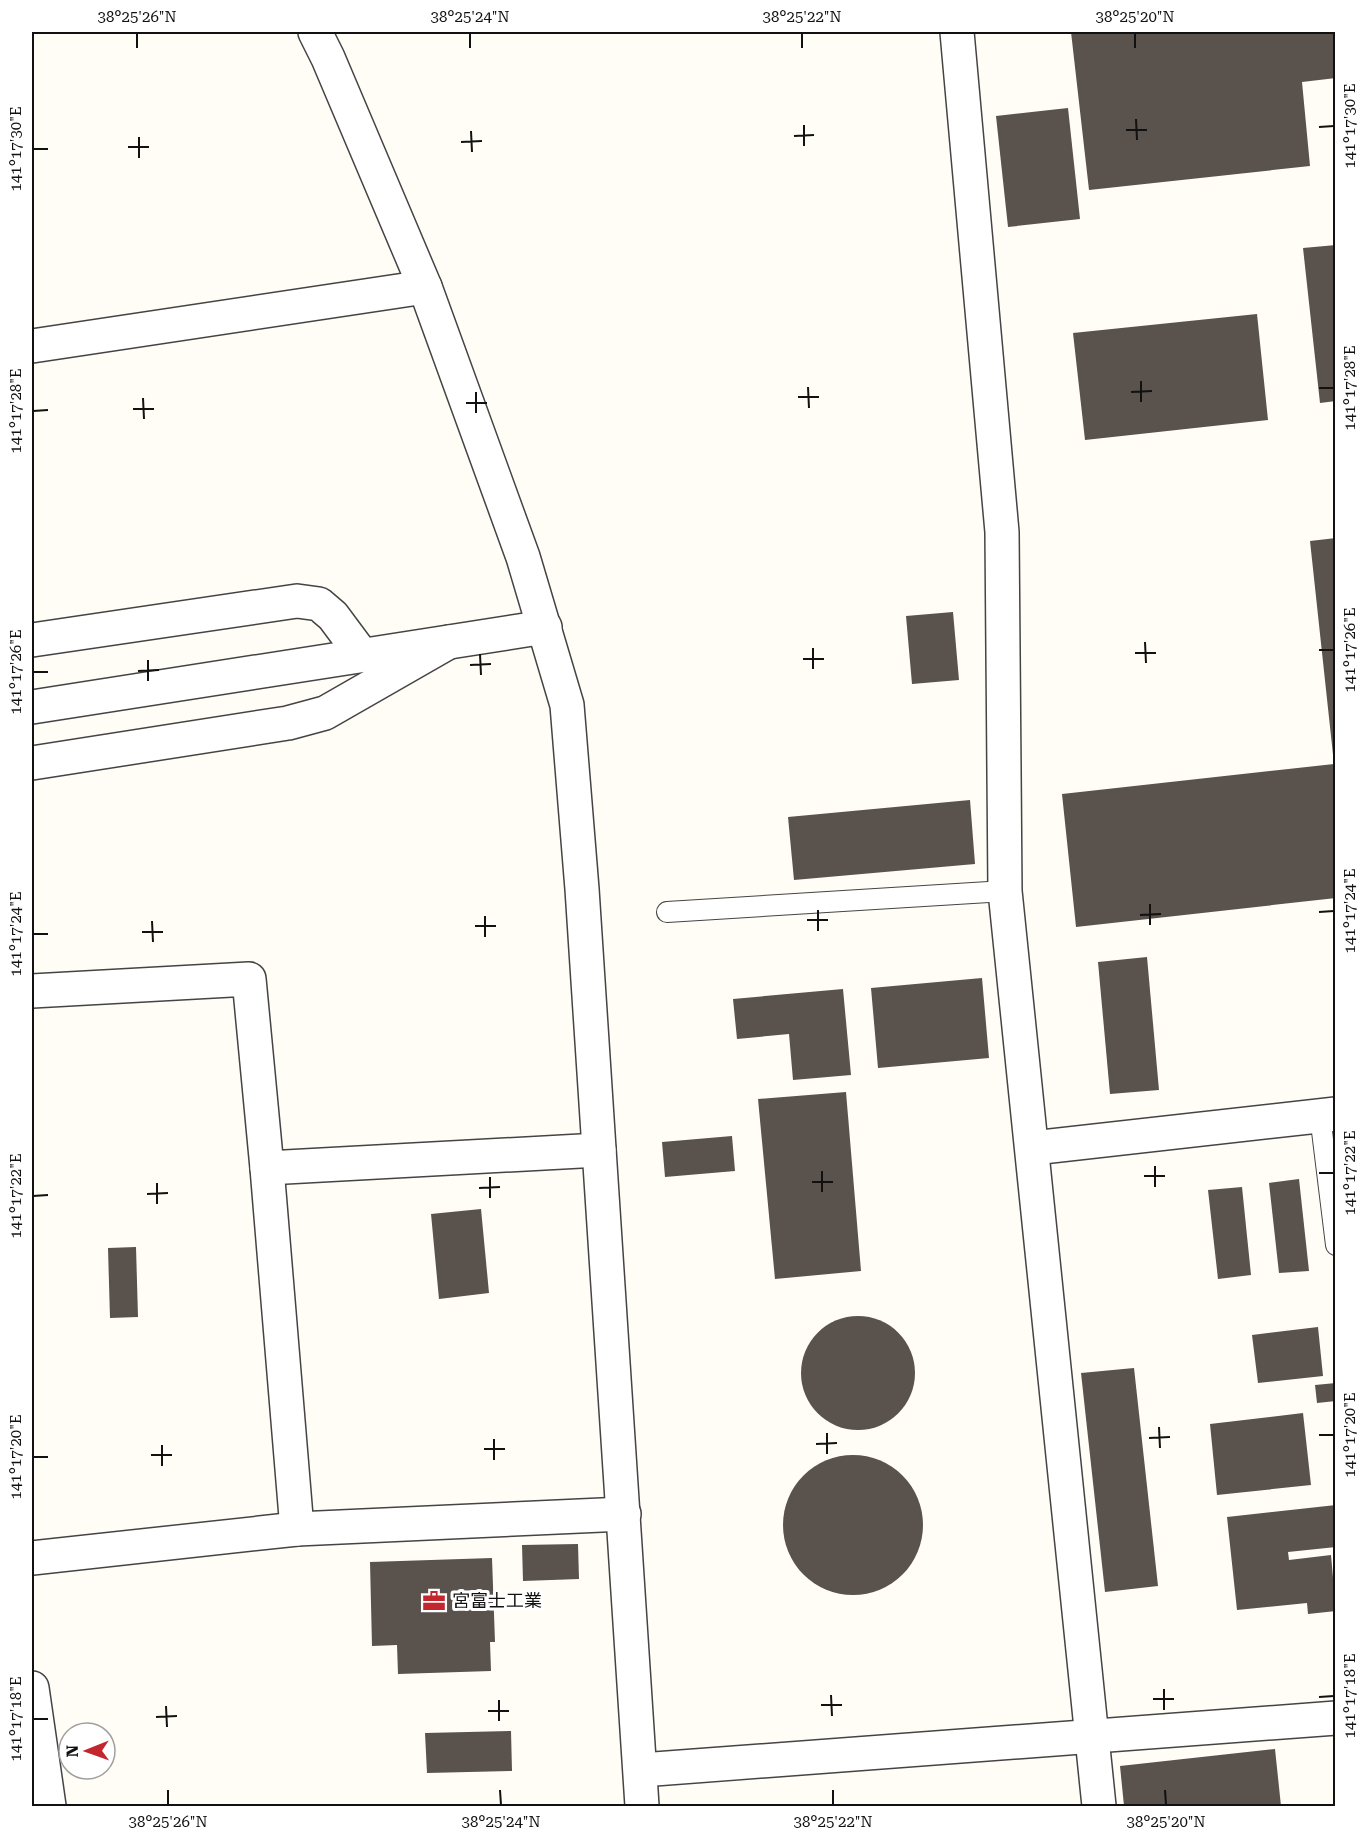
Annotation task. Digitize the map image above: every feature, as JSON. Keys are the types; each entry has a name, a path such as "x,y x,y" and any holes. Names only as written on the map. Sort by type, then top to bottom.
{"street":[{"path":"315,32 425,287 523,557 567,705 582,889 642,1806"},
{"path":"957,32 1002,532 1005,891 1100,1806"},
{"path":"32,346 425,287"},
{"path":"32,640 297,601 319,604 333,616 362,655"},
{"path":"32,707 545,627"},
{"path":"32,763 288,723 325,713 450,641"},
{"path":"32,991 249,979 297,1529"},
{"path":"1033,1148 1328,1115"},
{"path":"267,1168 599,1150"},
{"path":"32,1558 297,1529 624,1514"},
{"path":"32,1688 49,1806"},
{"path":"641,1770 1335,1718"}],"lane":[{"path":"667,912 1005,891"},
{"path":"1328,1115 1335,1245"}],"building":[{"path":"1071,32 1336,32 1336,78 1302,82 1310,166 1089,190"},
{"path":"1068,108 1080,219 1008,227 996,116"},
{"path":"1336,245 1336,401 1320,403 1303,248"},
{"path":"1257,314 1268,420 1085,440 1073,333"},
{"path":"1336,538 1336,898 1076,927 1062,794 1334,764 1310,541"},
{"path":"953,612 959,680 912,684 906,616"},
{"path":"970,800 975,864 794,880 788,817"},
{"path":"1147,957 1159,1090 1110,1094 1098,962"},
{"path":"982,978 989,1058 878,1068 871,988"},
{"path":"843,989 851,1075 793,1080 789,1034 737,1039 733,999"},
{"path":"846,1092 861,1271 775,1279 758,1099"},
{"path":"732,1136 735,1171 665,1177 662,1142"},
{"path":"1299,1179 1309,1271 1279,1273 1269,1183"},
{"path":"1242,1187 1251,1275 1218,1279 1208,1190"},
{"path":"481,1209 489,1293 439,1299 431,1214"},
{"path":"136,1247 138,1317 110,1318 108,1248"},
{"path":"858,1316 880,1321 898,1333 910,1351 915,1373 910,1395 898,1413 880,1425 858,1430 836,1425 818,1413 806,1395 801,1373 806,1351 818,1333 836,1321"},
{"path":"1318,1327 1323,1376 1258,1383 1252,1335"},
{"path":"1134,1368 1158,1586 1105,1592 1081,1373"},
{"path":"1336,1383 1336,1401 1317,1403 1315,1385"},
{"path":"1303,1413 1311,1485 1217,1495 1210,1424"},
{"path":"853,1455 880,1460 902,1476 918,1498 923,1525 918,1552 902,1574 880,1590 853,1595 826,1590 804,1574 788,1552 783,1525 788,1498 804,1476 826,1460"},
{"path":"1336,1505 1336,1547 1288,1552 1289,1560 1331,1555 1336,1611 1308,1614 1307,1603 1237,1610 1227,1517"},
{"path":"578,1544 579,1579 523,1581 522,1545"},
{"path":"492,1558 495,1642 490,1642 491,1671 398,1674 397,1645 372,1646 370,1562"},
{"path":"511,1731 512,1771 427,1773 425,1733"},
{"path":"1275,1749 1281,1806 1124,1806 1120,1766"}],"place":[{"name":"宮富士工業","path":"434,1601"}]}
